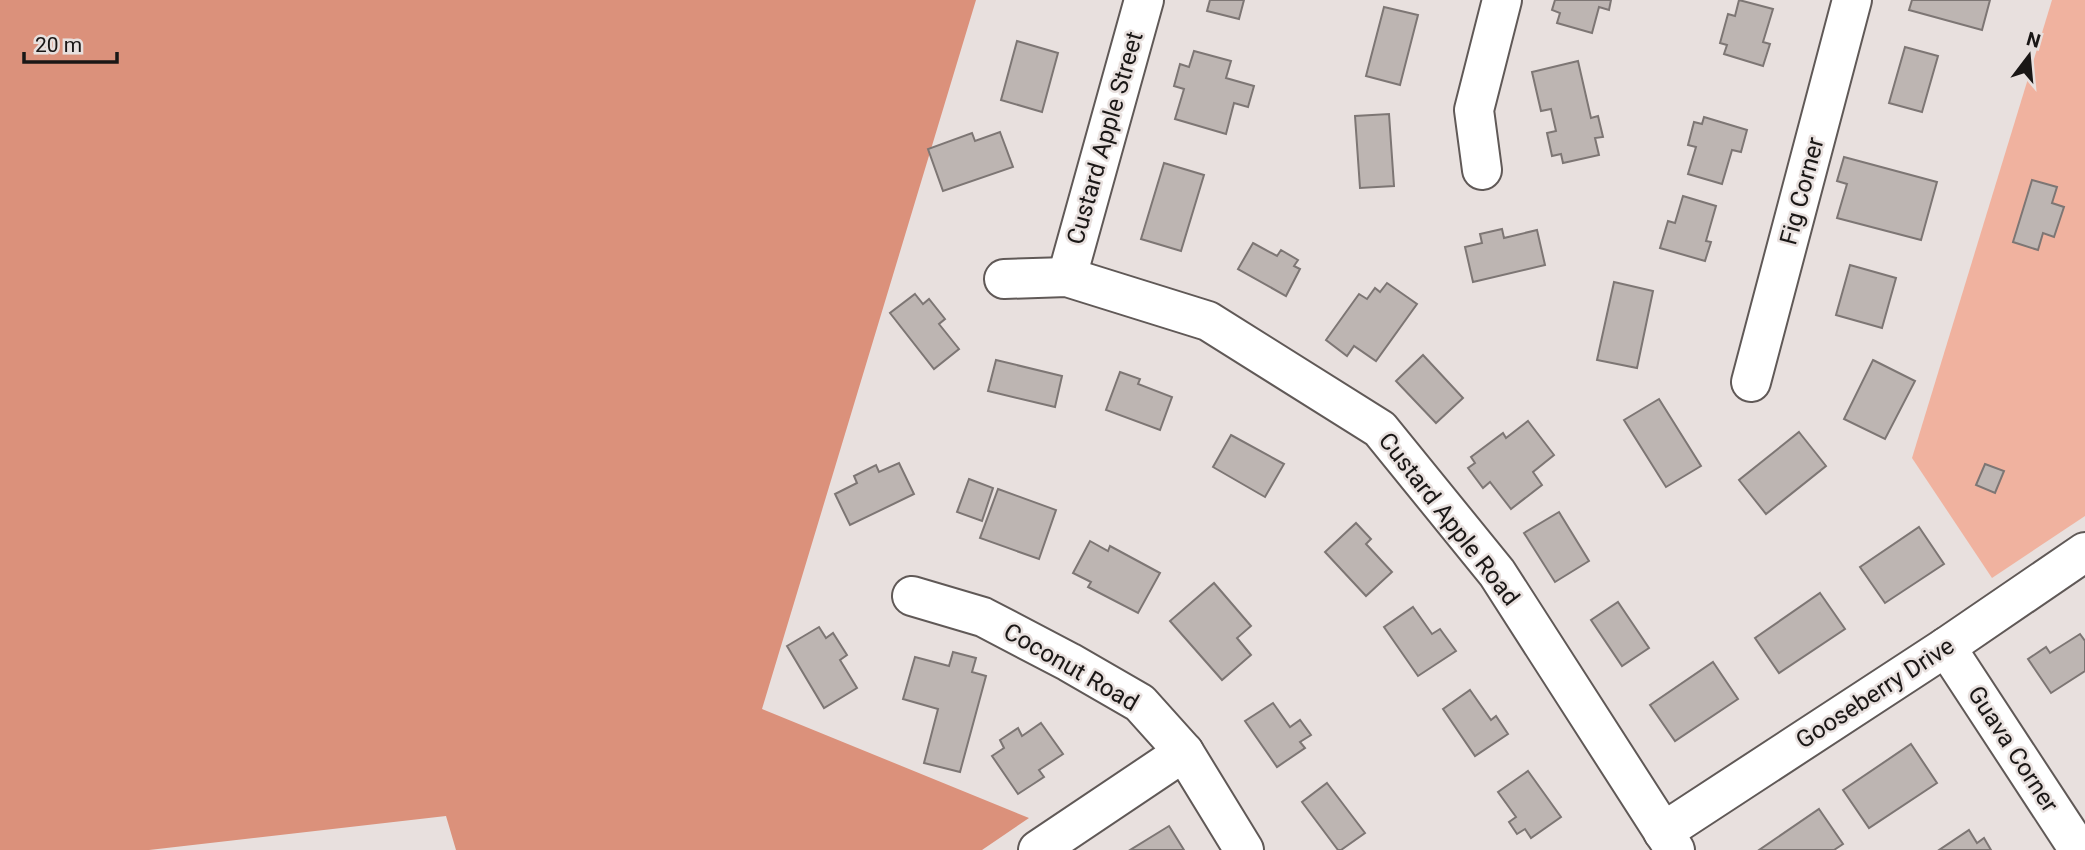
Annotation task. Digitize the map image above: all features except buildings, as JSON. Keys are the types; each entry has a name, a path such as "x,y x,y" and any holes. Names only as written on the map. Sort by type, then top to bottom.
{"street":[{"name":"Custard Apple Street","path":"1067,277 1144,0"},
{"path":"1482,170 1474,110 1502,0"},
{"name":"Fig Corner","path":"1751,382 1852,0"},
{"name":"Custard Apple Road","path":"1004,279 1067,277 1208,321 1380,429 1497,573 1669,841"},
{"name":"Gooseberry Drive","path":"1669,841 2085,552"},
{"name":"Coconut Road","path":"912,596 983,617 1140,702 1184,752 1244,850"},
{"name":"Guava Corner","path":"1946,647 2080,850"},
{"path":"1038,850 1184,752"}],"shaded area":[{"path":"0,0 976,0 762,709 1029,818 982,850 456,850 446,816 149,850 0,850"},
{"path":"2052,0 2085,0 2085,516 1992,578 1912,458"}]}
